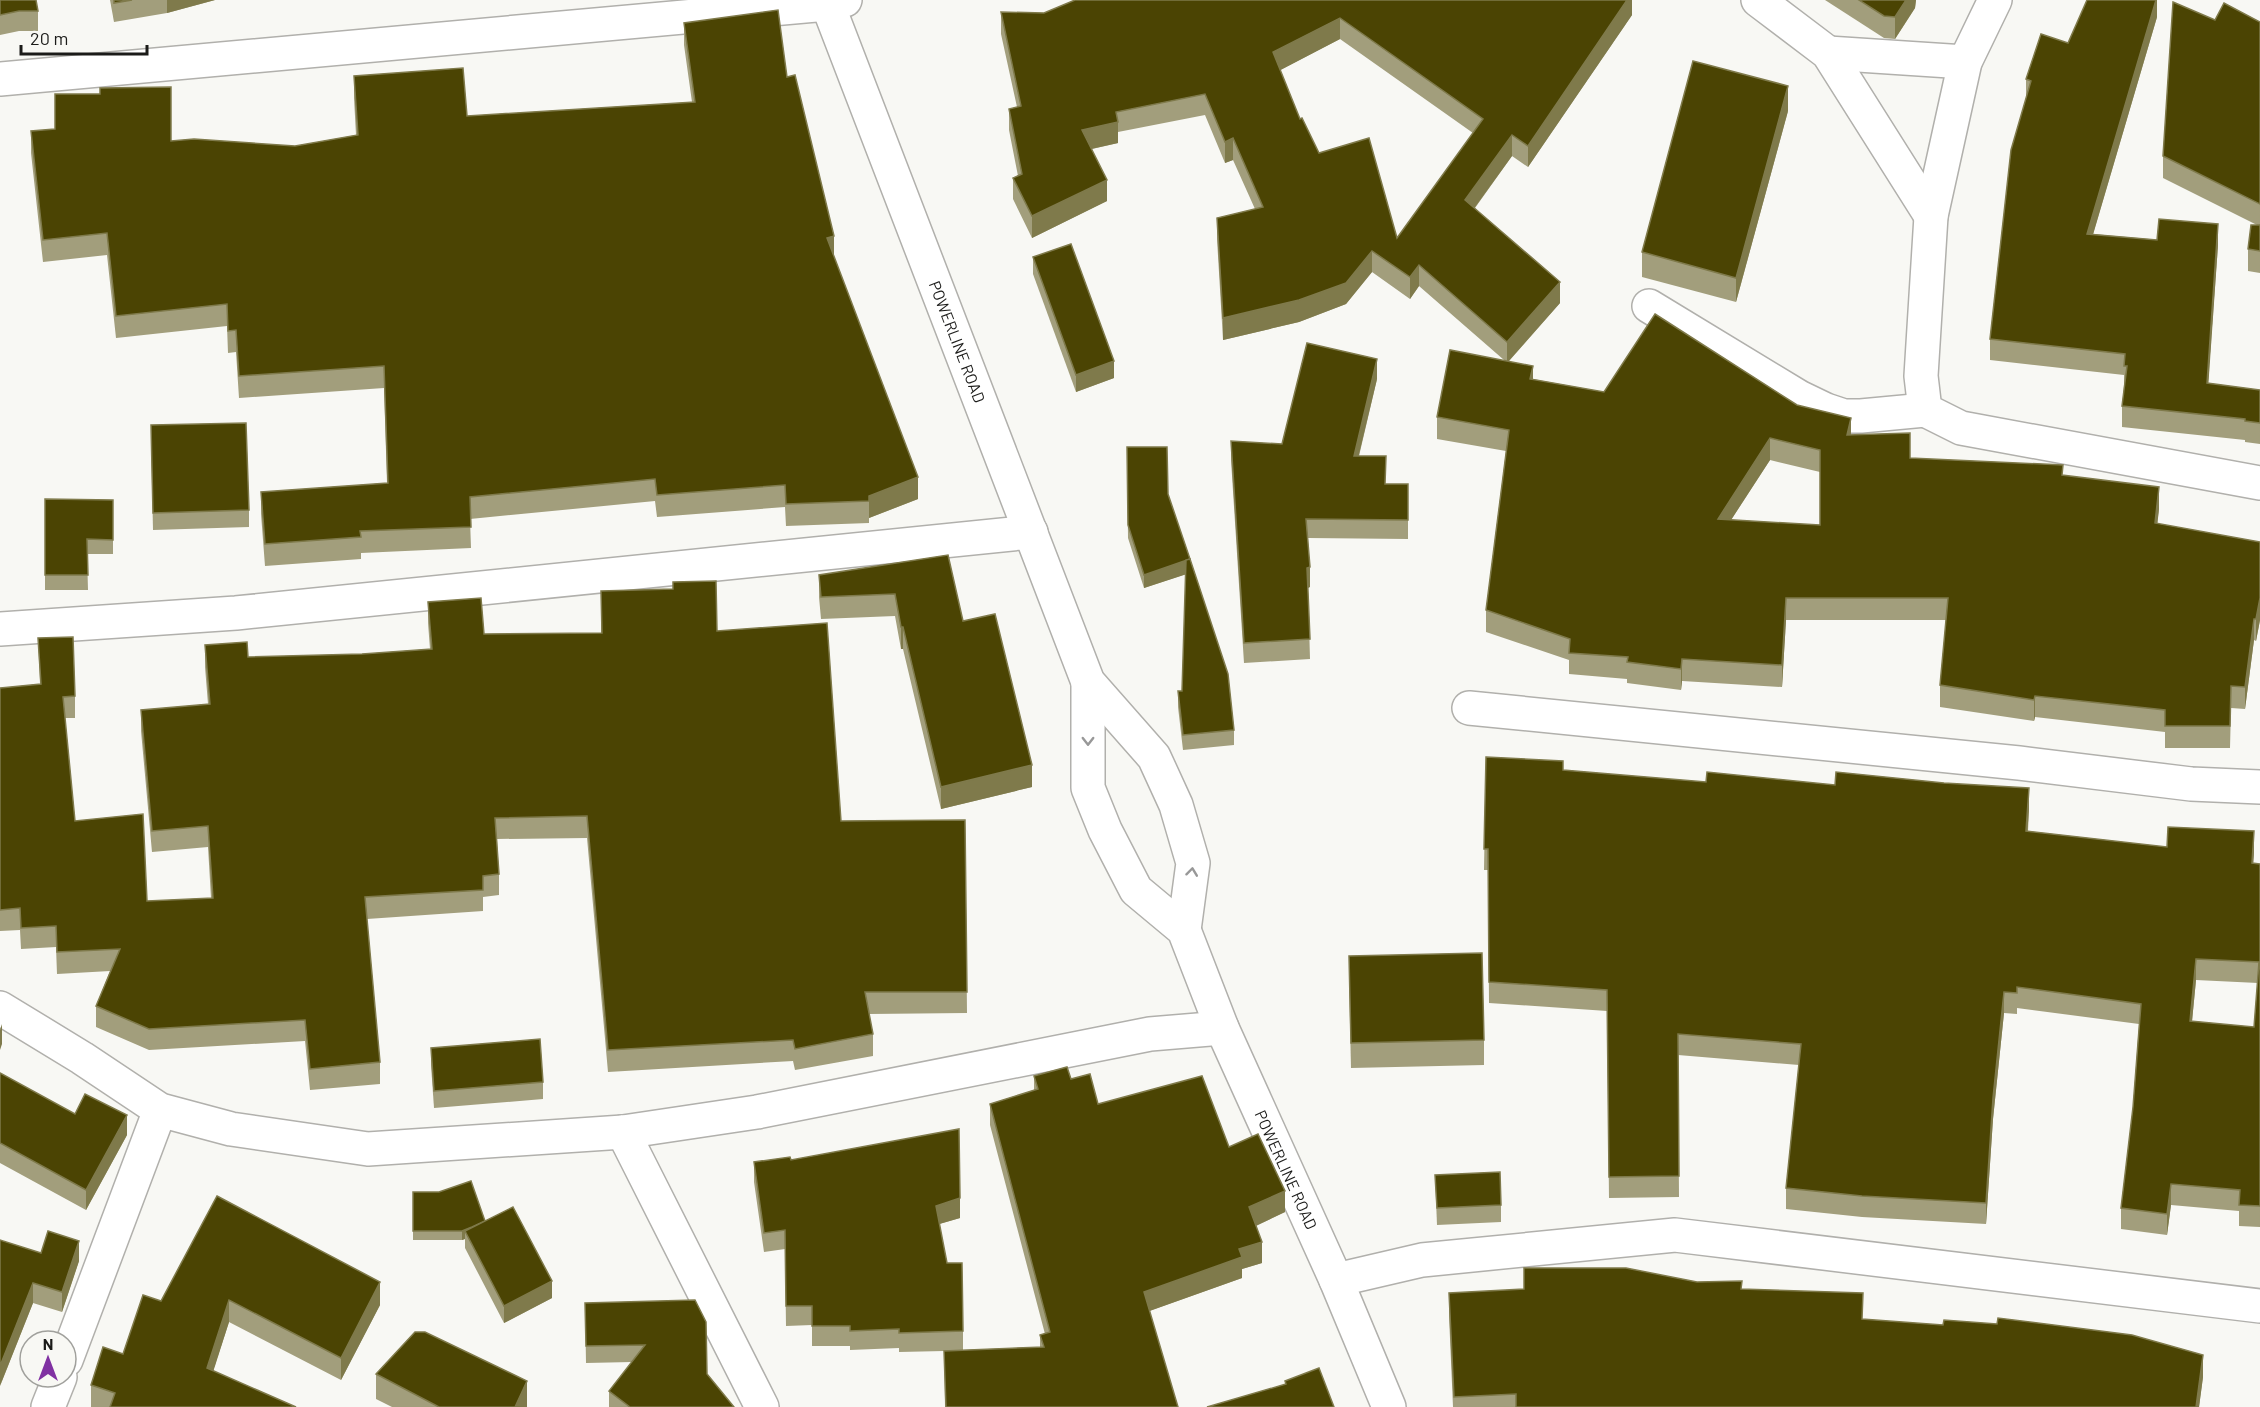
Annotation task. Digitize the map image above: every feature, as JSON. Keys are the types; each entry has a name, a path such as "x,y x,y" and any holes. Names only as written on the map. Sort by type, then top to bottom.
{"street":[{"path":"1758,0 1828,53 1930,216"},
{"path":"1925,410 1922,376 1930,216 1965,62 1995,0"},
{"path":"0,79 833,1"},
{"name":"POWERLINE ROAD","path":"833,1 1088,682 1154,757 1176,805 1193,862 1184,930 1222,1028 1336,1280 1389,1407"},
{"path":"1828,53 1965,62"},
{"path":"1649,306 1799,397 1845,416 1925,410 1961,428 2260,483"},
{"path":"0,629 248,612 1031,532"},
{"name":"POWERLINE ROAD","path":"1088,682 1088,788 1105,830 1136,890 1184,930"},
{"path":"1469,708 2019,762 2191,783 2260,787"},
{"path":"0,1008 82,1058 160,1110 231,1129 368,1149 623,1132 757,1112 1150,1034 1222,1028"},
{"path":"78,1329 160,1110"},
{"path":"623,1132 762,1407"},
{"path":"1336,1280 1422,1260 1675,1235 2260,1306"},
{"path":"48,1407 55,1389"}],"building":[{"path":"0,0 36,0 38,11 19,11 0,15"},
{"path":"114,0 132,0 114,3"},
{"path":"1075,0 1627,0 1528,146 1512,135 1465,200 1560,282 1507,342 1419,265 1410,277 1372,251 1346,283 1299,300 1223,318 1217,218 1263,207 1233,138 1225,142 1205,94 1116,112 1118,122 1082,130 1107,180 1032,216 1013,178 1022,174 1009,109 1021,106 1001,12 1044,13","holes":["1340,18 1483,119 1397,238 1369,138 1319,153 1302,118 1300,119 1273,52"]},
{"path":"1859,0 1906,0 1895,17 1884,16"},
{"path":"2087,0 2156,0 2087,234 2157,240 2159,219 2218,224 2207,383 2260,390 2260,423 2245,421 2245,419 2122,406 2127,366 2124,366 2125,354 1990,339 2011,150 2031,81 2026,79 2041,34 2068,43"},
{"path":"2173,2 2215,20 2224,3 2260,22 2260,204 2163,156"},
{"path":"778,10 787,77 795,75 834,236 827,238 918,477 869,496 869,501 786,504 785,485 657,495 655,479 470,497 471,527 360,531 361,537 265,544 261,492 388,483 384,366 239,376 236,330 228,331 227,304 116,316 107,233 43,240 31,131 55,129 55,94 100,94 100,88 171,87 171,141 194,139 295,146 358,135 354,76 463,68 467,116 695,102 684,23"},
{"path":"1693,61 1788,86 1736,278 1642,252"},
{"path":"2251,225 2260,225 2260,251 2248,249"},
{"path":"1071,244 1114,361 1076,375 1033,257"},
{"path":"1655,314 1797,405 1851,418 1847,435 1910,433 1910,458 2063,465 2062,475 2159,487 2155,523 2260,542 2260,598 2256,619 2254,619 2245,687 2231,686 2230,726 2165,726 2165,710 2035,696 2034,700 1940,685 1948,598 1786,598 1782,665 1682,659 1681,669 1627,662 1628,657 1569,653 1570,639 1486,610 1509,430 1437,417 1450,350 1533,366 1530,379 1604,392","holes":["1770,438 1820,450 1820,525 1718,519"]},
{"path":"1307,343 1377,359 1354,456 1386,456 1385,484 1408,484 1408,520 1306,519 1310,567 1307,568 1310,639 1244,643 1231,441 1282,444"},
{"path":"246,423 249,510 153,513 151,425"},
{"path":"1127,447 1167,447 1168,494 1190,559 1144,575 1128,525"},
{"path":"45,499 113,500 113,540 87,539 88,575 45,575"},
{"path":"948,555 963,621 995,614 1032,765 941,787 903,627 901,627 895,594 821,597 819,575"},
{"path":"1190,559 1228,674 1234,730 1183,735 1178,691 1182,691 1186,560"},
{"path":"716,581 717,631 827,623 841,821 965,820 967,992 865,992 873,1034 795,1049 793,1040 608,1050 587,816 495,818 499,874 483,876 483,890 365,897 380,1062 310,1069 305,1020 149,1029 96,1006 120,949 57,952 56,926 21,928 20,908 0,910 0,688 41,684 38,638 73,637 75,696 63,697 75,821 143,814 147,901 213,898 208,826 152,831 141,710 210,704 205,645 247,642 248,657 362,654 432,649 428,602 481,598 484,634 602,633 601,591 673,589 673,582"},
{"path":"1486,757 1563,761 1563,770 1706,782 1707,772 1835,785 1836,772 1944,783 2029,788 2026,831 2167,847 2168,827 2254,831 2252,863 2260,864 2260,1206 2239,1205 2240,1190 2171,1184 2167,1214 2121,1208 2133,1107 2141,1004 2017,987 2017,993 2004,992 1993,1098 1986,1203 1862,1196 1786,1188 1801,1044 1678,1034 1679,1176 1609,1177 1607,990 1489,982 1488,849 1484,849","holes":["2196,959 2259,962 2254,1027 2190,1021"]},
{"path":"1482,953 1484,1040 1351,1043 1349,956"},
{"path":"540,1039 543,1082 434,1091 431,1048"},
{"path":"1067,1067 1071,1079 1090,1074 1098,1104 1202,1076 1229,1147 1258,1134 1285,1191 1249,1207 1262,1242 1239,1249 1242,1257 1144,1292 1178,1407 946,1407 944,1351 1044,1347 1040,1335 1050,1332 990,1104 1038,1089 1034,1076"},
{"path":"0,1073 75,1114 85,1094 127,1115 86,1190 0,1143"},
{"path":"959,1129 960,1198 936,1206 947,1263 962,1263 963,1331 899,1333 899,1329 850,1331 850,1326 812,1326 812,1306 786,1306 785,1230 764,1233 754,1162 790,1157 791,1160"},
{"path":"1500,1172 1501,1205 1437,1208 1435,1175"},
{"path":"471,1181 485,1221 462,1231 413,1231 413,1192 439,1192"},
{"path":"217,1196 380,1282 341,1358 229,1300 207,1368 296,1407 110,1407 115,1393 91,1385 103,1347 123,1354 143,1295 161,1301"},
{"path":"513,1207 552,1281 504,1306 465,1231"},
{"path":"48,1231 79,1241 62,1292 33,1283 0,1366 0,1240 41,1253"},
{"path":"1524,1268 1626,1268 1697,1282 1742,1281 1741,1289 1863,1293 1862,1319 1943,1325 1944,1320 1997,1324 1998,1318 2132,1335 2203,1355 2196,1407 1516,1407 1516,1394 1454,1397 1449,1293 1524,1289"},
{"path":"695,1300 706,1322 707,1374 734,1407 630,1407 609,1391 645,1345 586,1346 585,1303"},
{"path":"415,1332 425,1332 527,1381 515,1407 439,1407 376,1374"},
{"path":"1319,1368 1334,1407 1207,1407 1286,1384 1285,1381"}]}
